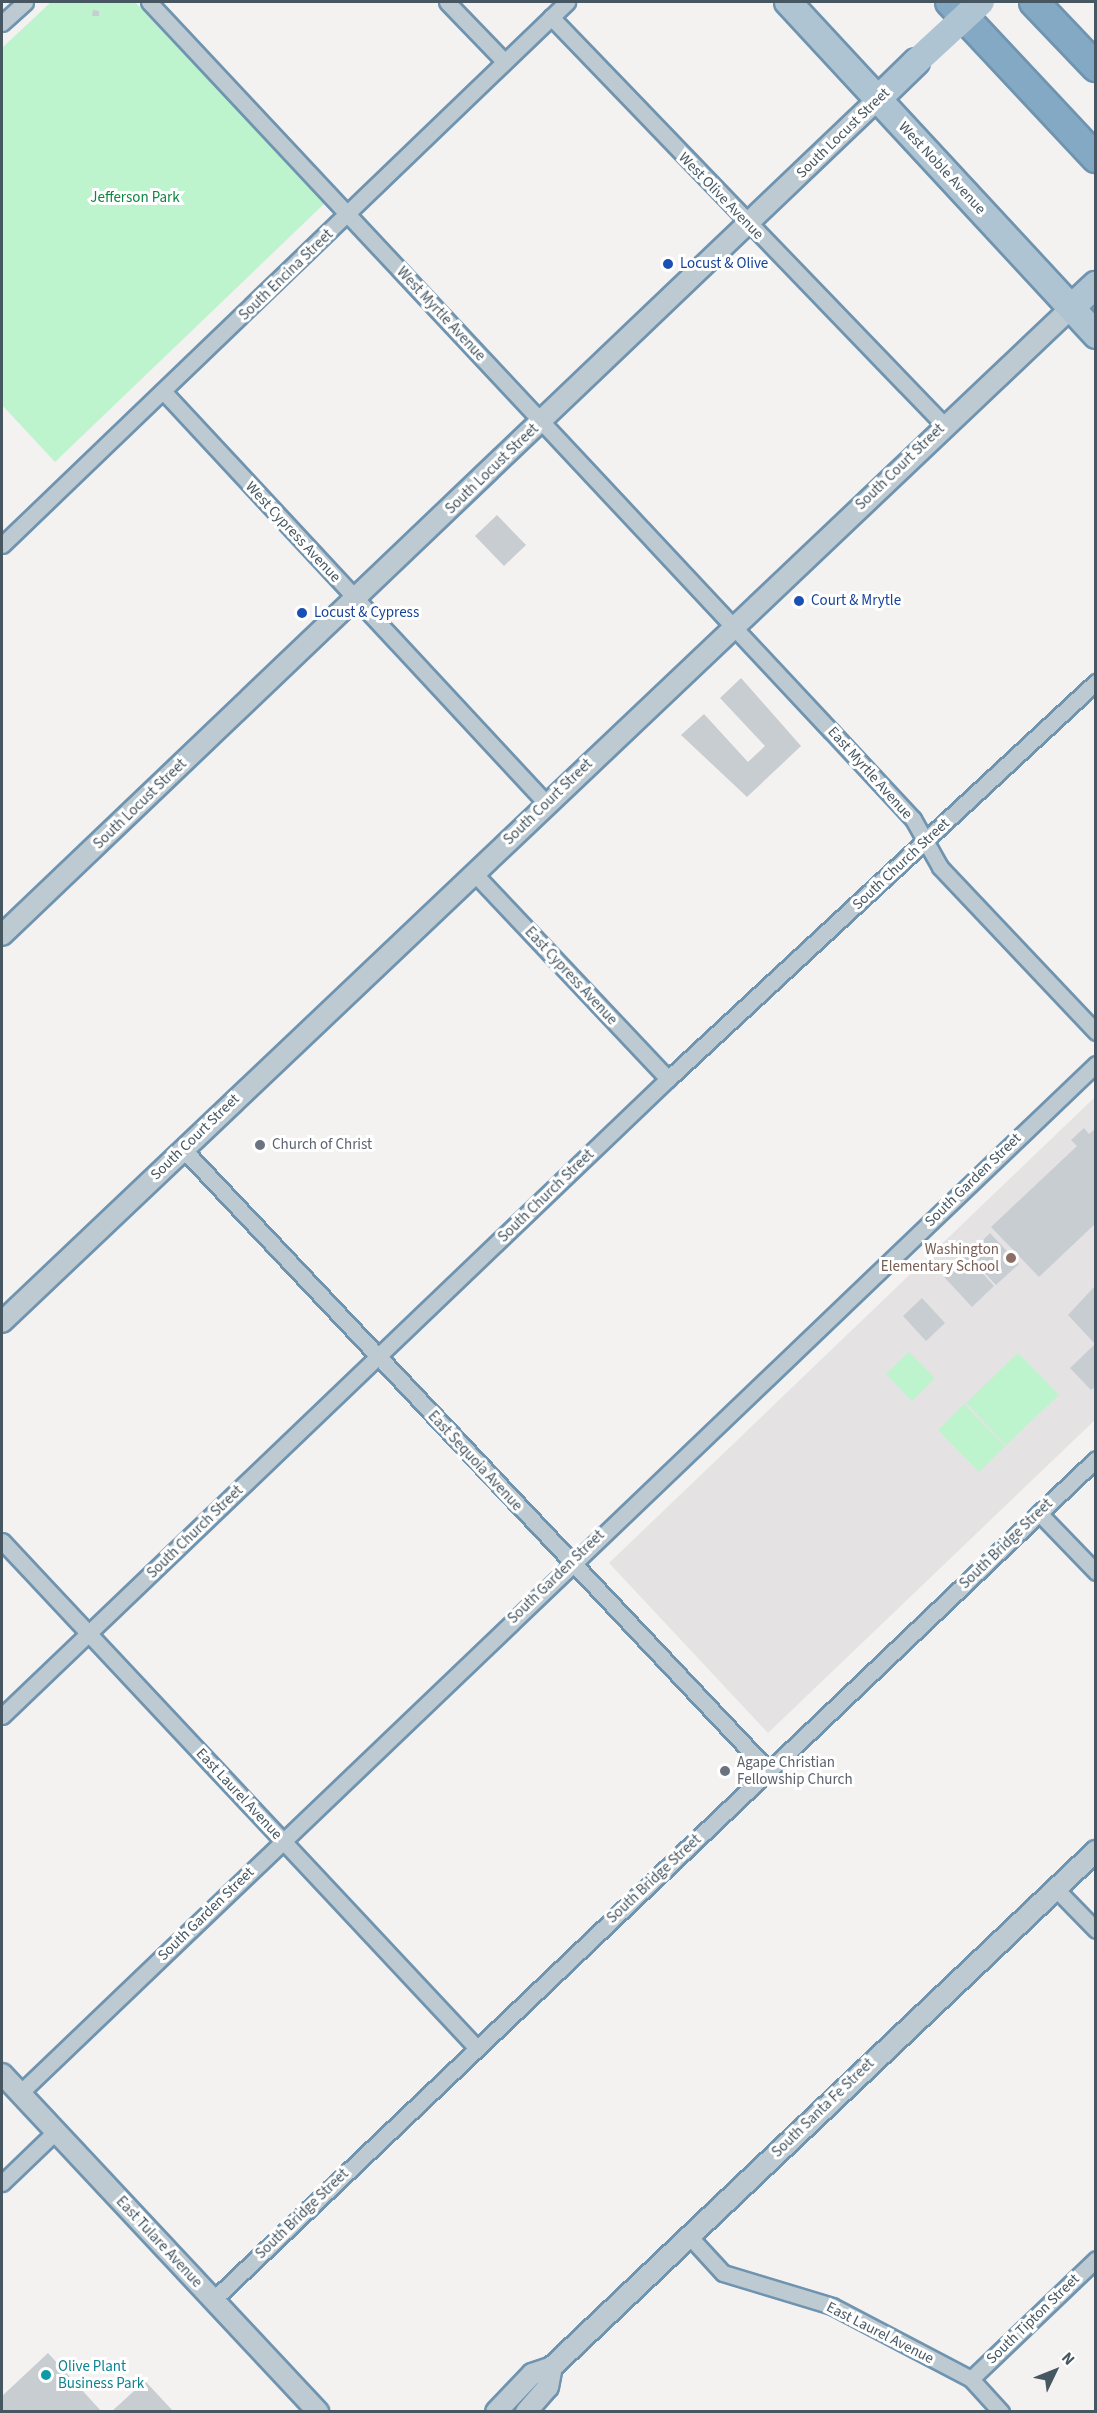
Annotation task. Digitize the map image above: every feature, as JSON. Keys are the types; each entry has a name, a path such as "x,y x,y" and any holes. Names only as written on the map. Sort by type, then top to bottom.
{"highway":[{"path":"950,2 1095,158"},
{"path":"1034,2 1095,68"}],"main road":[{"name":"West Noble Avenue","path":"788,2 1095,335"},
{"name":"South Locust Street","path":"878,99 981,2"},
{"name":"South Court Street","path":"1071,308 1095,285"}],"street":[{"path":"2,23 23,2"},
{"name":"West Myrtle Avenue","path":"149,2 734,626"},
{"path":"447,2 504,61"},
{"name":"South Encina Street","path":"2,545 348,216 504,61 567,2"},
{"name":"West Olive Avenue","path":"551,17 944,425"},
{"name":"South Locust Street","path":"2,935 749,225 878,99"},
{"name":"South Court Street","path":"2,1322 944,425 1071,308"},
{"name":"West Cypress Avenue","path":"163,391 546,803"},
{"name":"East Myrtle Avenue","path":"734,626 913,819 940,867 1095,1032"},
{"name":"South Church Street","path":"2,1716 668,1079 1095,682"},
{"name":"East Cypress Avenue","path":"474,873 668,1079"},
{"name":"South Garden Street","path":"20,2094 570,1563 1095,1064"},
{"name":"East Sequoia Avenue","path":"183,1149 570,1563 769,1771"},
{"name":"South Bridge Street","path":"213,2300 1095,1459"},
{"path":"1040,1513 1095,1572"},
{"name":"East Laurel Avenue","path":"2,1541 476,2047"},
{"name":"South Santa Fe Street","path":"496,2412 532,2374 552,2367 1095,1851"},
{"path":"1056,1888 1095,1930"},
{"name":"East Tulare Avenue","path":"2,2074 213,2300 322,2411"},
{"path":"2,2183 55,2132"},
{"name":"East Laurel Avenue","path":"689,2236 723,2273 832,2306 971,2379 1001,2412"},
{"name":"South Tipton Street","path":"971,2379 1095,2259"},
{"name":"South Santa Fe Street","path":"526,2412 548,2387 552,2367"}],"shaded area":[{"name":"Washington Elementary School","path":"1095,1097 1095,1420 768,1733 609,1563"}],"green space":[{"name":"Jefferson Park","path":"51,2 135,2 325,203 55,462 2,405 2,48"},
{"path":"909,1352 935,1378 912,1401 886,1374"},
{"path":"1018,1353 1059,1395 1006,1445 966,1403"},
{"path":"964,1404 1005,1446 979,1472 938,1430"}],"building":[{"path":"93,10 99,11 99,16 92,16"},
{"path":"497,515 526,545 504,566 475,536"},
{"path":"741,678 801,746 747,797 681,735 704,714 748,762 765,746 720,698"},
{"path":"1084,1128 1089,1134 1096,1128 1096,1223 1039,1277 991,1227 1077,1146 1071,1140"},
{"path":"990,1233 1019,1264 996,1285 968,1255"},
{"path":"967,1256 994,1286 972,1307 944,1277"},
{"path":"1094,1287 1096,1288 1096,1386 1091,1390 1070,1368 1095,1344 1068,1315"},
{"path":"922,1298 945,1323 926,1341 903,1316"},
{"name":"Olive Plant Business Park","path":"48,2353 102,2412 2,2412 2,2396"},
{"name":"Olive Plant Business Park","path":"145,2381 174,2412 111,2412"}],"place":[{"name":"Locust & Olive","path":"668,264"},
{"name":"Court & Mrytle","path":"799,601"},
{"name":"Locust & Cypress","path":"302,613"},
{"name":"Church of Christ","path":"260,1145"},
{"name":"Washington Elementary School","path":"1011,1258"},
{"name":"Agape Christian Fellowship Church","path":"725,1771"},
{"name":"Olive Plant Business Park","path":"46,2375"}]}
